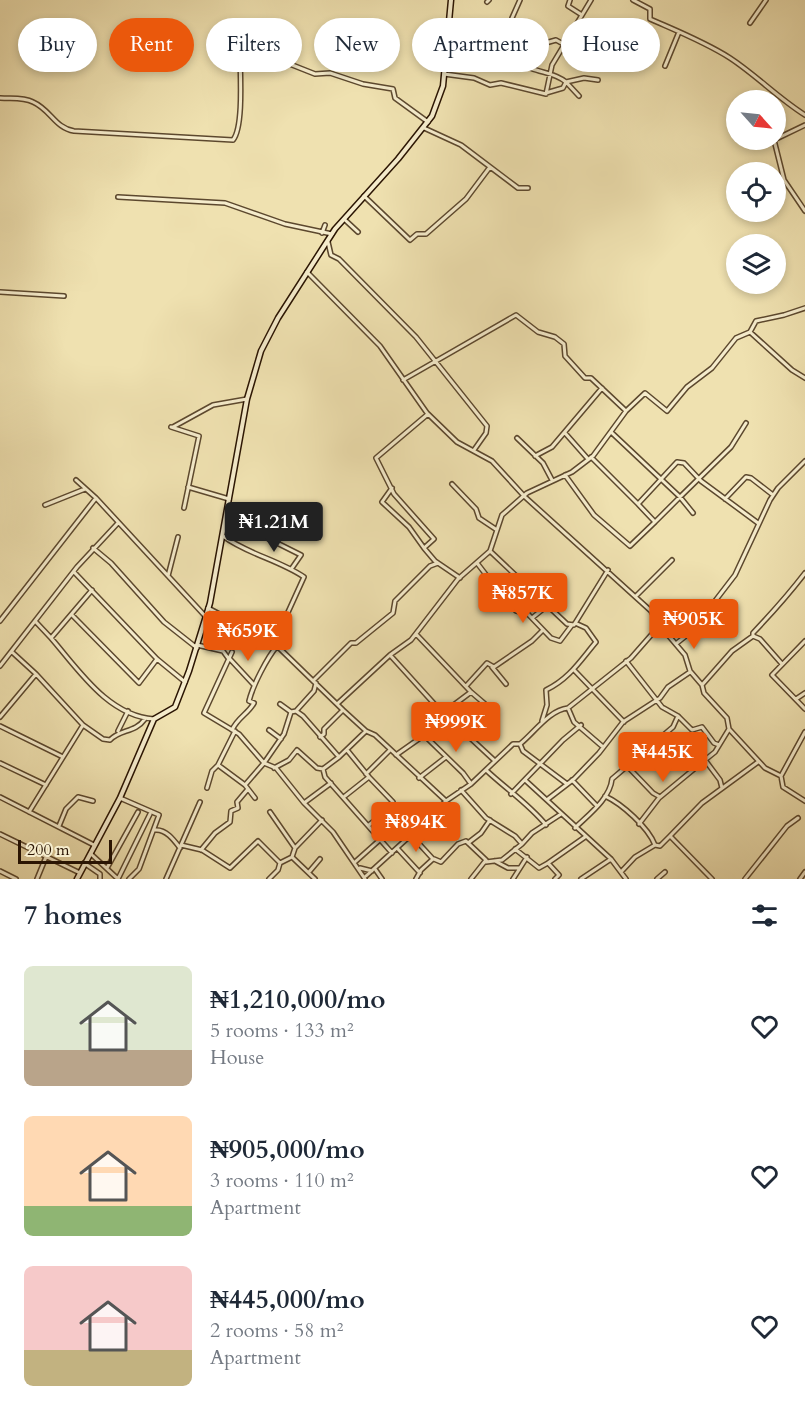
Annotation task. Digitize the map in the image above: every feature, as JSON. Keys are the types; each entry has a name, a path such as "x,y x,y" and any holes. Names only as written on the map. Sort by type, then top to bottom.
{"street":[{"path":"449,18 451,0"},
{"path":"512,18 520,0"},
{"path":"570,0 568,6 582,15"},
{"path":"580,18 591,0"},
{"path":"633,0 650,9 650,19 728,57 776,96 805,115"},
{"path":"750,23 766,0"},
{"path":"665,66 679,32"},
{"path":"0,98 30,100 45,109 60,128 74,131 233,140 237,135 240,52 267,55 315,74 330,73 363,84 393,89 395,98 428,122"},
{"path":"546,94 550,72 561,52"},
{"path":"550,72 566,82 579,96"},
{"path":"35,621 110,703 145,719 153,719 175,707 206,617 247,399 264,344 308,272 344,219 424,128 440,99 444,74 474,78 490,85 501,83 546,94 563,88 566,82"},
{"path":"566,82 584,78 598,80"},
{"path":"786,134 805,125"},
{"path":"424,128 461,145 518,188 528,189"},
{"path":"777,150 784,180 805,211"},
{"path":"364,196 410,240 417,234 426,234 466,198 490,167"},
{"path":"118,197 225,203 285,224 332,234"},
{"path":"344,219 358,232"},
{"path":"322,233 325,225"},
{"path":"328,241 331,255 339,259 416,338 487,426 486,433 474,450"},
{"path":"308,272 380,346 428,414 457,442 492,461 525,497 636,596 685,655 690,671 702,685 704,693 728,718 729,729 759,762 780,776 783,787 805,801"},
{"path":"0,292 64,296"},
{"path":"337,704 416,634 460,578 490,551 502,515 527,493 565,475 589,458 626,411 645,393 667,411 687,387 712,368 736,338 750,332 753,323 760,319 784,315 805,308"},
{"path":"404,380 516,315 538,332 555,337 564,344 565,356 585,378 591,378 626,411"},
{"path":"750,332 792,370 805,378"},
{"path":"536,456 552,447 602,388"},
{"path":"184,508 199,436 171,427 213,405 247,399"},
{"path":"424,548 434,539 392,488 376,458 428,414"},
{"path":"565,475 594,515 630,546 731,447 746,423"},
{"path":"610,432 680,497 693,513"},
{"path":"565,433 655,522"},
{"path":"517,438 536,456 552,480"},
{"path":"676,643 692,631 735,575 750,549 758,523 773,495 805,461"},
{"path":"638,504 676,462 684,463 699,478 758,523"},
{"path":"725,499 746,477 751,478 773,495"},
{"path":"76,480 96,498 206,617"},
{"path":"452,484 476,509 479,518 497,530"},
{"path":"188,488 229,499"},
{"path":"392,488 382,502 409,527 438,563 460,578"},
{"path":"45,505 78,490 86,489"},
{"path":"0,621 96,498"},
{"path":"225,522 263,536 301,555 292,568"},
{"path":"0,666 73,572 118,523"},
{"path":"207,788 212,771 218,765 239,717 249,711 254,703 249,701 254,686 264,671 268,656 276,645 304,577 292,568 232,543 223,536"},
{"path":"168,577 178,537"},
{"path":"93,548 111,563 164,622 197,646 223,651 254,686"},
{"path":"490,551 567,624 586,628 596,642 560,684 546,690 547,705 542,723"},
{"path":"636,596 672,560"},
{"path":"280,704 291,712 296,711 314,691 314,682 351,643 356,643 393,613 395,602 430,566 438,563"},
{"path":"477,563 516,611 527,613 551,638 560,641 574,624 608,570"},
{"path":"73,572 157,659 185,682"},
{"path":"702,685 732,651 753,636 765,617 782,603 805,573"},
{"path":"51,638 92,590"},
{"path":"532,618 547,606"},
{"path":"208,608 276,645 366,731 375,735 419,778 447,801"},
{"path":"72,615 139,683 157,659"},
{"path":"232,652 204,713 234,730 264,764 274,768 309,811 322,820 365,878 447,801 471,784 513,744 520,744 542,723 568,708 626,661 660,625"},
{"path":"492,666 532,641 543,630"},
{"path":"416,634 428,649 442,659 452,674 492,710"},
{"path":"753,636 760,639 782,664"},
{"path":"805,641 772,675 805,709"},
{"path":"12,651 83,725 103,739 110,740 118,732 128,711"},
{"path":"390,655 444,713 495,761"},
{"path":"626,661 632,672 662,707 692,730 702,727 714,743 719,745"},
{"path":"466,685 487,663 506,684"},
{"path":"574,670 624,722"},
{"path":"548,799 572,780 624,722 657,699 690,671"},
{"path":"0,717 36,674"},
{"path":"396,755 435,726 444,713 471,692"},
{"path":"796,699 805,693"},
{"path":"568,708 574,722 581,725 603,747"},
{"path":"320,737 324,734 324,729 343,710"},
{"path":"296,711 339,757"},
{"path":"201,850 215,833 230,822 231,811 238,808 237,802 281,739 291,712"},
{"path":"575,828 605,796 612,779 629,767 639,754 673,727 678,717"},
{"path":"118,732 134,729 145,719"},
{"path":"77,879 120,798 153,719"},
{"path":"29,812 83,725"},
{"path":"511,794 581,725"},
{"path":"0,726 63,757"},
{"path":"639,824 660,797 715,752 729,729"},
{"path":"269,730 281,739"},
{"path":"274,768 289,760 297,750 317,768 323,769 366,731"},
{"path":"780,776 805,732"},
{"path":"424,735 463,773 471,784"},
{"path":"520,744 523,751 567,784"},
{"path":"347,750 393,804 402,820 355,862"},
{"path":"345,796 390,750"},
{"path":"419,778 446,757"},
{"path":"705,760 720,780 722,788"},
{"path":"621,872 636,857 655,845 660,846 702,803 759,762"},
{"path":"0,763 46,785"},
{"path":"218,765 247,787 255,798"},
{"path":"629,767 653,793 660,797"},
{"path":"323,769 331,783 345,796 392,853"},
{"path":"486,770 511,794 536,812 546,825"},
{"path":"525,780 610,859 626,879"},
{"path":"572,780 597,806"},
{"path":"304,803 331,783"},
{"path":"461,790 490,820 515,836 522,844"},
{"path":"605,796 614,800 639,824 651,836 655,845"},
{"path":"0,797 94,845"},
{"path":"58,827 66,809 78,797 93,801"},
{"path":"120,798 159,815 140,869 129,879"},
{"path":"166,879 200,802"},
{"path":"369,825 393,804"},
{"path":"107,869 138,812"},
{"path":"270,813 295,848"},
{"path":"90,853 118,879 150,814"},
{"path":"471,879 486,862 504,860 561,814"},
{"path":"753,879 747,878 787,826 798,818"},
{"path":"269,879 278,870 280,863 292,857 295,848 322,820"},
{"path":"468,843 481,833 490,820"},
{"path":"155,830 161,830 169,835 180,847 201,850 230,868 258,841 280,863"},
{"path":"0,834 80,873"},
{"path":"411,835 433,859 441,862 464,840 486,862"},
{"path":"670,836 712,879"},
{"path":"515,849 540,868 585,837"},
{"path":"397,848 420,873"},
{"path":"37,879 46,857"},
{"path":"292,857 315,879"},
{"path":"513,879 527,857"},
{"path":"309,872 320,859"},
{"path":"416,879 433,859"},
{"path":"581,879 586,878 610,859"},
{"path":"495,861 508,868 519,868"},
{"path":"84,863 98,872 100,879"},
{"path":"548,863 563,879"},
{"path":"358,867 374,870 382,879"},
{"path":"0,871 16,879"},
{"path":"657,879 665,872"},
{"path":"800,879 805,872"},
{"path":"555,879 559,875"}]}
